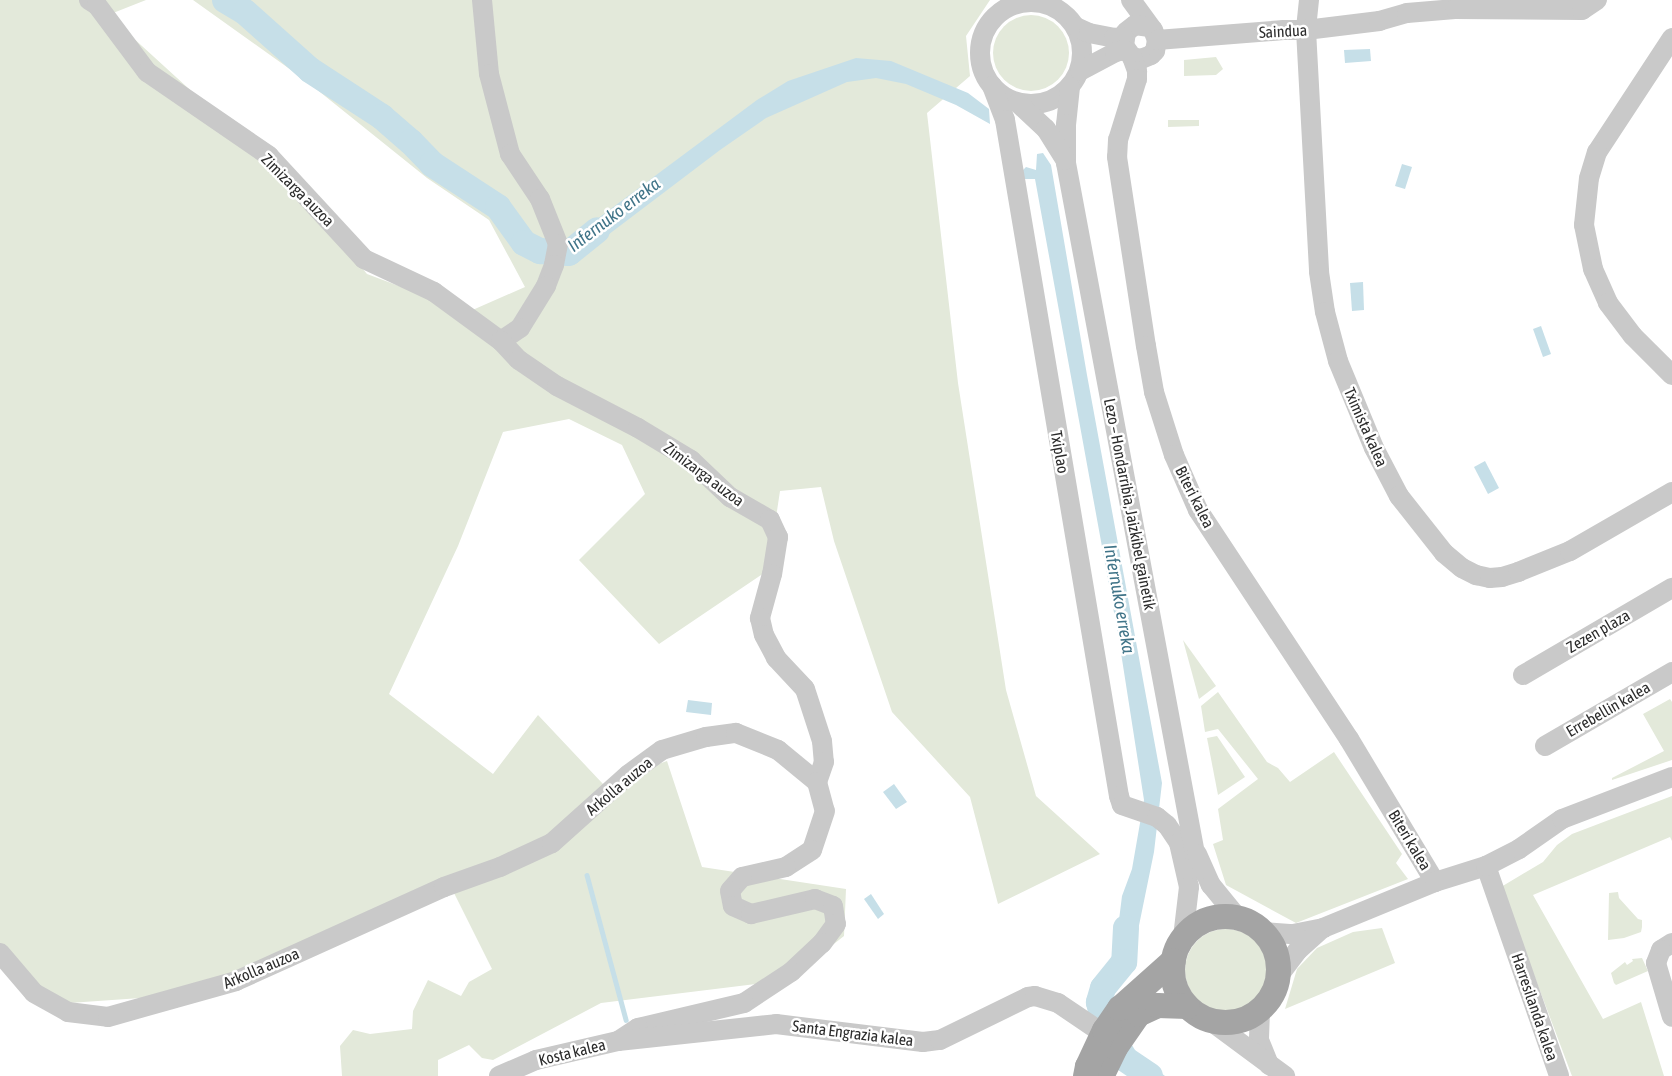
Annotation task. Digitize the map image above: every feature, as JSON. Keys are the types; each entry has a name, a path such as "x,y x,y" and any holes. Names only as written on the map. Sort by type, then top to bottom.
{"main road":[{"path":"1097,1051 1129,1011 1173,960 1187,932 1208,919 1218,916 1248,921 1262,932 1273,946 1277,956 1277,978 1270,997 1260,1010 1242,1019 1231,1022 1156,1004 1129,1011"},
{"path":"1173,960 1175,985 1198,1013"}],"street":[{"name":"Zimizarga auzoa","path":"89,0 97,5 147,72 269,156 364,259 434,292 501,341 519,360 557,386 638,428 691,460 730,497 770,520 778,537 772,574 760,618 764,635 776,658 805,690 822,741 824,762 817,782"},
{"path":"482,0 489,74 510,154 540,199 558,244 554,265 546,286 520,328 501,341"},
{"path":"1131,0 1138,42"},
{"name":"Tximista kalea","path":"1309,0 1306,30 1319,272 1325,312 1338,361 1374,448 1399,496 1444,553 1462,568 1476,575 1502,577 1570,551 1672,492"},
{"name":"Saindua","path":"1138,42 1284,30 1306,30 1379,21 1407,7 1494,4 1582,10 1597,0"},
{"path":"992,86 981,64 981,40 992,19 1012,3 1034,1 1054,4 1071,19 1076,27 1089,33 1138,42"},
{"name":"Lezo – Hondarribia, Jaizkibel gainetik","path":"1076,27 1083,48 1066,124 1066,163 1195,845"},
{"path":"1672,38 1597,152 1588,186 1584,225 1593,269 1608,303 1633,336 1672,375"},
{"path":"1075,79 1115,52 1138,42"},
{"name":"Biteri kalea","path":"1138,42 1136,87 1120,133 1117,157 1154,392 1174,455 1198,510 1348,739 1435,882"},
{"name":"Lezo – Hondarribia, Jaizkibel gainetik","path":"992,86 1000,94 1018,102 1041,104 1052,100 1075,79"},
{"name":"Txiplao","path":"992,86 1005,120 1119,796 1122,805 1157,817 1167,825 1181,848 1189,887 1187,932"},
{"name":"Lezo – Hondarribia, Jaizkibel gainetik","path":"1018,102 1046,129 1066,163"},
{"name":"Zezen plaza","path":"1523,675 1672,588"},
{"name":"Errebellin kalea","path":"1545,746 1672,672"},
{"name":"Arkolla auzoa","path":"0,953 34,993 68,1012 108,1017 236,981 444,887 500,867 552,843 629,774 662,750 706,737 736,732 778,750 817,782"},
{"path":"1262,932 1293,934 1323,928 1435,882 1486,866 1519,849 1562,819 1672,777"},
{"path":"618,1041 638,1028 744,1003 791,972 822,943 836,924 833,906 814,899 751,914 733,906 730,891 742,877 786,867 812,850 825,811 817,782"},
{"path":"1195,845 1211,885 1237,918"},
{"path":"1187,932 1198,888 1195,845"},
{"name":"Harresilanda kalea","path":"1486,866 1559,1076"},
{"path":"1277,978 1297,950 1323,928"},
{"path":"1672,943 1661,950 1656,963 1672,1018"},
{"name":"Santa Engrazia kalea","path":"618,1041 791,1024 923,1042 940,1040 1028,997 1035,996 1058,1003 1097,1051"},
{"path":"1260,1010 1259,1040 1277,1071"},
{"path":"1097,1051 1105,1013 1129,1011"},
{"path":"1198,1013 1277,1071"},
{"name":"Kosta kalea","path":"499,1076 536,1060 618,1041"}],"green space":[{"path":"0,0 146,0 108,15 289,180 367,274 468,312 525,287 489,220 427,178 305,80 193,0 990,0 966,36 970,76 927,113 958,383 1006,690 1036,796 1100,854 998,904 970,797 892,712 834,541 821,487 780,491 772,544 764,573 659,644 579,560 645,494 622,445 569,419 503,432 458,546 389,694 493,774 538,715 603,784 667,761 702,867 846,889 844,936 788,980 601,1003 493,1060 482,1058 469,1045 438,1060 438,1076 342,1076 340,1046 353,1030 370,1034 412,1029 413,1011 428,980 461,996 469,982 492,969 451,887 236,982 155,997 55,1004 0,956"},
{"path":"1031,15 1046,18 1058,26 1066,38 1069,53 1066,68 1058,80 1046,88 1031,91 1016,88 1004,80 996,68 993,53 996,38 1004,26 1016,18"},
{"path":"1216,57 1223,69 1216,75 1184,76 1184,60"},
{"path":"1168,120 1199,120 1199,126 1168,127"},
{"path":"1183,640 1216,686 1199,699"},
{"path":"1218,692 1267,762 1278,768 1290,782 1334,752 1402,854 1396,863 1408,879 1296,923 1226,885 1213,844 1223,840 1218,809 1258,779 1218,729 1205,732 1201,706"},
{"path":"1670,699 1672,702 1672,760 1612,780 1612,778 1664,751 1643,714"},
{"path":"1217,736 1245,777 1218,795 1207,738"},
{"path":"1672,796 1672,841 1670,837 1533,895 1603,1019 1641,1002 1664,1076 1572,1076 1501,887 1543,862 1557,845 1572,834"},
{"path":"1618,892 1619,898 1638,919 1642,920 1641,932 1624,938 1608,940 1609,893"},
{"path":"1382,928 1395,963 1285,1009 1297,969 1317,948 1353,932"},
{"path":"1226,929 1242,932 1255,941 1264,954 1267,970 1264,986 1255,999 1242,1008 1226,1011 1210,1008 1197,999 1188,986 1185,970 1188,954 1197,941 1210,932"},
{"path":"1642,958 1648,971 1616,985 1614,983 1611,973 1625,962 1627,965 1633,961 1632,959"}],"water":[{"path":"1370,49 1371,61 1345,63 1344,50"},
{"path":"856,58 891,61 968,93 989,109 990,124 956,105 906,84 876,78 847,82 766,118 720,150 596,244 569,253 589,225 757,100 788,81"},
{"path":"1043,153 1051,165 1087,375 1162,783 1154,852 1134,950 1129,965 1120,959 1118,928 1122,896 1132,869 1144,800 1119,640 1035,179 1024,179 1021,172 1026,167 1036,170 1037,154"},
{"path":"1402,164 1412,167 1405,189 1395,186"},
{"path":"1363,282 1364,310 1352,311 1350,283"},
{"path":"1541,326 1551,354 1543,357 1533,329"},
{"path":"1485,461 1499,488 1488,494 1474,467"},
{"path":"688,700 712,703 711,715 686,712"},
{"path":"894,784 907,802 896,809 883,792"},
{"path":"871,894 884,914 878,919 864,899"},
{"path":"1130,1051 1165,1076 1138,1076 1121,1066"}],"waterway":[{"name":"Infernuko erreka","path":"225,0 245,12 310,70 382,117 411,142 432,164 498,207 524,243 540,251 569,253 597,230"},
{"path":"587,875 626,1020"},
{"name":"Infernuko erreka","path":"1126,928 1124,962 1103,988 1099,1002 1104,1025 1125,1059 1150,1076"}]}
